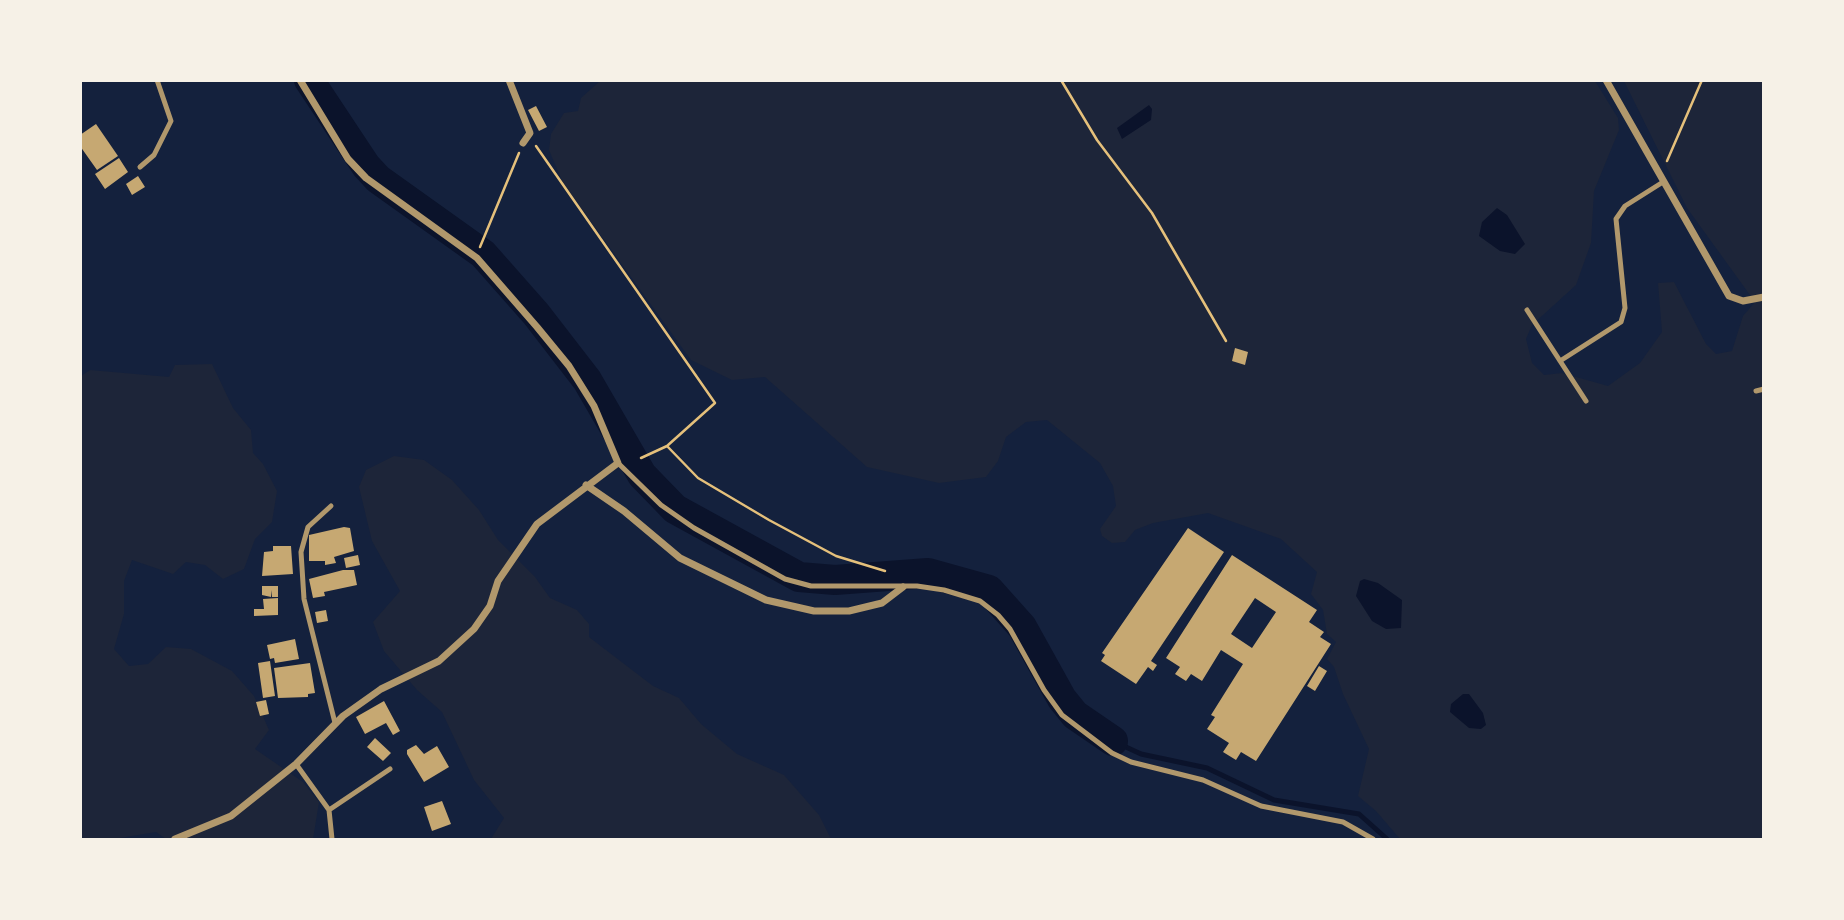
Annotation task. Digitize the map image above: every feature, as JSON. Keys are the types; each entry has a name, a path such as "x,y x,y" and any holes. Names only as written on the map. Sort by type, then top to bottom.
{"street":[{"path":"175,839 231,816 296,764 335,723 381,689 439,661 458,645 474,629 489,606 498,581 537,524 618,463 594,406 569,366 474,256 366,178 348,159 300,80"},
{"path":"509,80 530,133 523,143"},
{"path":"1606,80 1729,296 1743,301 1763,298"},
{"path":"586,485 624,511 680,558 766,600 814,611 849,611 882,603 902,587"}],"lane":[{"path":"140,167 154,155 171,121 157,80"},
{"path":"1560,361 1621,321 1625,308 1616,219 1625,206 1662,179"},
{"path":"1527,310 1586,401"},
{"path":"1756,391 1763,389"},
{"path":"618,463 661,505 694,528 785,579 811,586 944,590 980,601 998,615 1025,652 1044,690 1062,715 1112,753 1131,762 1203,780 1261,806 1342,822 1373,839"},
{"path":"331,506 308,527 301,552 304,599 335,723"},
{"path":"296,764 329,810 332,839"},
{"path":"329,810 390,769"}],"path":[{"path":"1061,80 1097,140 1152,213 1226,341"},
{"path":"1662,179 1702,80"},
{"path":"530,133 545,162 601,237 715,403 667,446 641,458"},
{"path":"474,256 482,244 523,143"},
{"path":"667,446 698,478 769,520 836,556 885,570"}],"shaded area":[{"path":"600,81 1595,81 1618,118 1619,130 1594,191 1591,243 1576,285 1532,325 1526,339 1532,363 1544,375 1562,373 1608,386 1640,363 1662,332 1658,283 1674,282 1706,344 1716,354 1732,351 1743,316 1755,302 1687,208 1624,81 1763,81 1763,839 1400,839 1376,811 1358,796 1369,749 1343,694 1334,667 1327,659 1336,642 1327,634 1323,610 1311,594 1317,572 1281,539 1208,513 1153,523 1135,530 1125,542 1112,543 1102,536 1100,529 1116,506 1113,486 1100,463 1047,420 1026,422 1006,437 998,461 986,477 939,483 867,467 765,377 732,380 691,360 563,183 549,150 551,134 564,113 578,111 581,98"},
{"path":"1149,105 1152,109 1151,120 1122,139 1117,128"},
{"path":"1497,208 1507,215 1525,244 1515,254 1500,251 1479,236 1482,222"},
{"path":"212,364 233,408 251,430 253,453 263,464 277,491 272,522 255,539 244,569 223,579 205,565 186,562 173,574 132,560 124,581 124,614 114,649 129,666 148,664 166,647 191,649 232,671 254,696 269,730 255,749 303,782 319,802 313,839 166,839 156,832 114,839 81,839 81,376 90,370 169,377 175,365"},
{"path":"394,456 424,460 452,480 479,510 498,540 535,577 550,598 577,610 589,624 589,637 653,686 679,698 701,724 737,754 784,775 819,815 831,839 491,839 504,818 474,780 442,712 417,690 384,651 373,622 400,591 372,541 359,487 366,470"},
{"path":"1364,579 1378,583 1402,600 1401,628 1386,629 1372,621 1356,596 1360,581"},
{"path":"1463,694 1469,694 1483,713 1486,725 1481,729 1469,728 1450,712 1451,704"}],"building":[{"path":"536,106 547,127 539,131 528,110"},
{"path":"96,124 118,156 97,170 80,146 80,135"},
{"path":"119,158 128,172 105,189 95,174"},
{"path":"138,176 145,187 132,195 126,184"},
{"path":"1235,348 1248,352 1245,365 1232,361"},
{"path":"350,528 354,551 334,557 336,563 325,565 325,561 309,561 309,535"},
{"path":"1188,528 1224,552 1151,661 1157,665 1153,671 1148,667 1136,684 1101,661 1105,655 1102,653"},
{"path":"273,546 291,546 293,574 262,576 264,552 273,551"},
{"path":"358,555 360,565 346,568 344,558"},
{"path":"1232,555 1317,610 1309,622 1324,632 1320,637 1331,644 1256,761 1241,752 1236,760 1223,752 1229,743 1207,729 1215,717 1211,715 1243,664 1221,650 1202,681 1191,674 1186,681 1175,674 1180,667 1166,658","holes":["1255,598 1276,612 1252,648 1231,634"]},
{"path":"343,570 354,570 357,585 324,592 325,596 313,598 309,579"},
{"path":"262,586 278,586 278,597 272,597 272,590 271,597 262,595"},
{"path":"278,598 278,615 254,616 254,609 264,609 263,599"},
{"path":"326,610 328,621 317,623 315,612"},
{"path":"295,639 299,659 275,663 274,658 270,659 267,645"},
{"path":"270,661 275,696 263,698 258,663"},
{"path":"310,663 315,693 308,694 308,697 278,698 274,668"},
{"path":"1319,666 1327,671 1315,691 1307,686"},
{"path":"266,700 269,714 260,716 256,702"},
{"path":"384,701 400,731 393,735 386,723 365,734 356,717"},
{"path":"375,738 391,753 383,761 367,747"},
{"path":"416,745 424,754 437,746 449,767 424,782 407,754 407,750"},
{"path":"442,801 451,824 432,831 424,807"}],"waterway":[{"path":"309,80 366,166 378,179 483,254 536,314 587,380 642,475 675,509 799,577 835,580 928,573 989,590 1022,627 1062,699 1075,715 1113,741"},
{"path":"1113,741 1141,754 1207,768 1274,800 1359,814 1387,839"}]}
